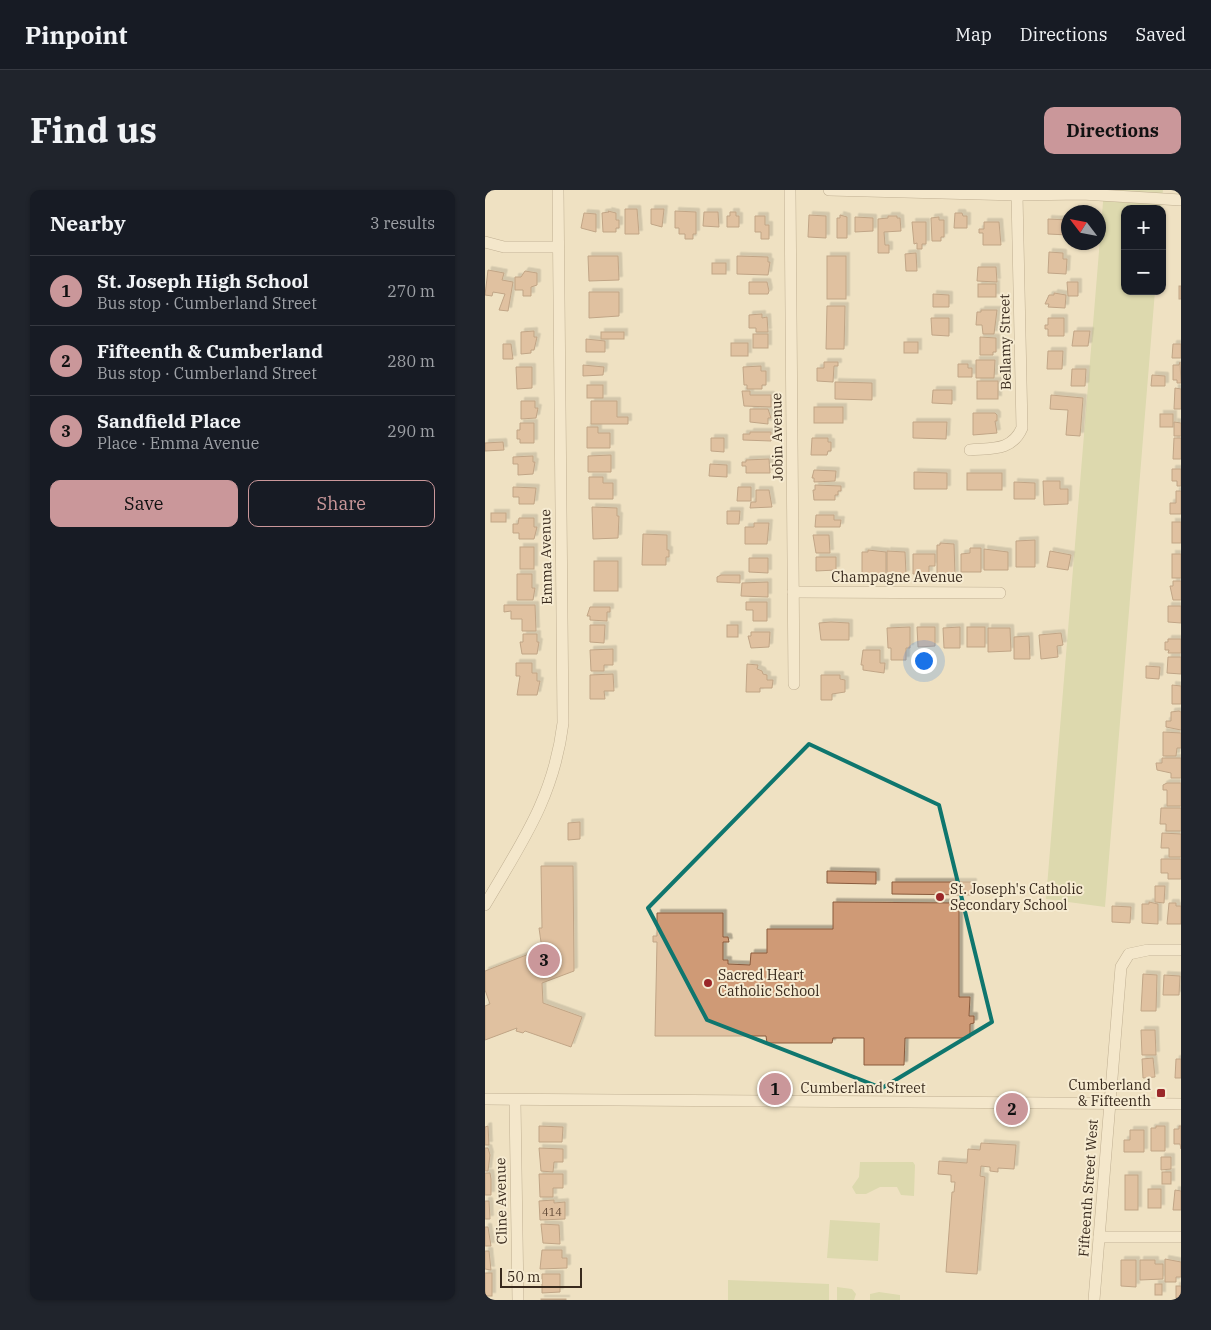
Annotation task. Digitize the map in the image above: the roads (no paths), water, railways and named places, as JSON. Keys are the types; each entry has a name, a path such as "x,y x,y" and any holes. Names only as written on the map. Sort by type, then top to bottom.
{"street":[{"name":"Emma Avenue","path":"485,905 542,806 555,770 561,738 563,708 558,190"},
{"name":"Jobin Avenue","path":"790,190 794,684"},
{"path":"829,190 1017,195 1082,194 1181,200"},
{"name":"Bellamy Street","path":"970,450 1004,446 1017,439 1022,428 1017,195"},
{"path":"485,242 504,248 558,247"},
{"name":"Champagne Avenue","path":"793,592 1000,593"},
{"name":"Fifteenth Street West","path":"1093,1300 1121,967 1129,954 1148,950 1181,950"},
{"name":"Cumberland Street","path":"485,1099 515,1101 1181,1104"},
{"name":"Cline Avenue","path":"515,1101 518,1300"},
{"path":"1099,1236 1181,1237"}],"place":[{"name":"St. Joseph's Catholic Secondary School","path":"940,897"},
{"name":"Sandfield Place","path":"544,960"},
{"name":"Sacred Heart Catholic School","path":"708,983"},
{"name":"St. Joseph High School","path":"775,1089"},
{"name":"Cumberland & Fifteenth","path":"1161,1093"},
{"name":"Fifteenth & Cumberland","path":"1012,1109"}]}
